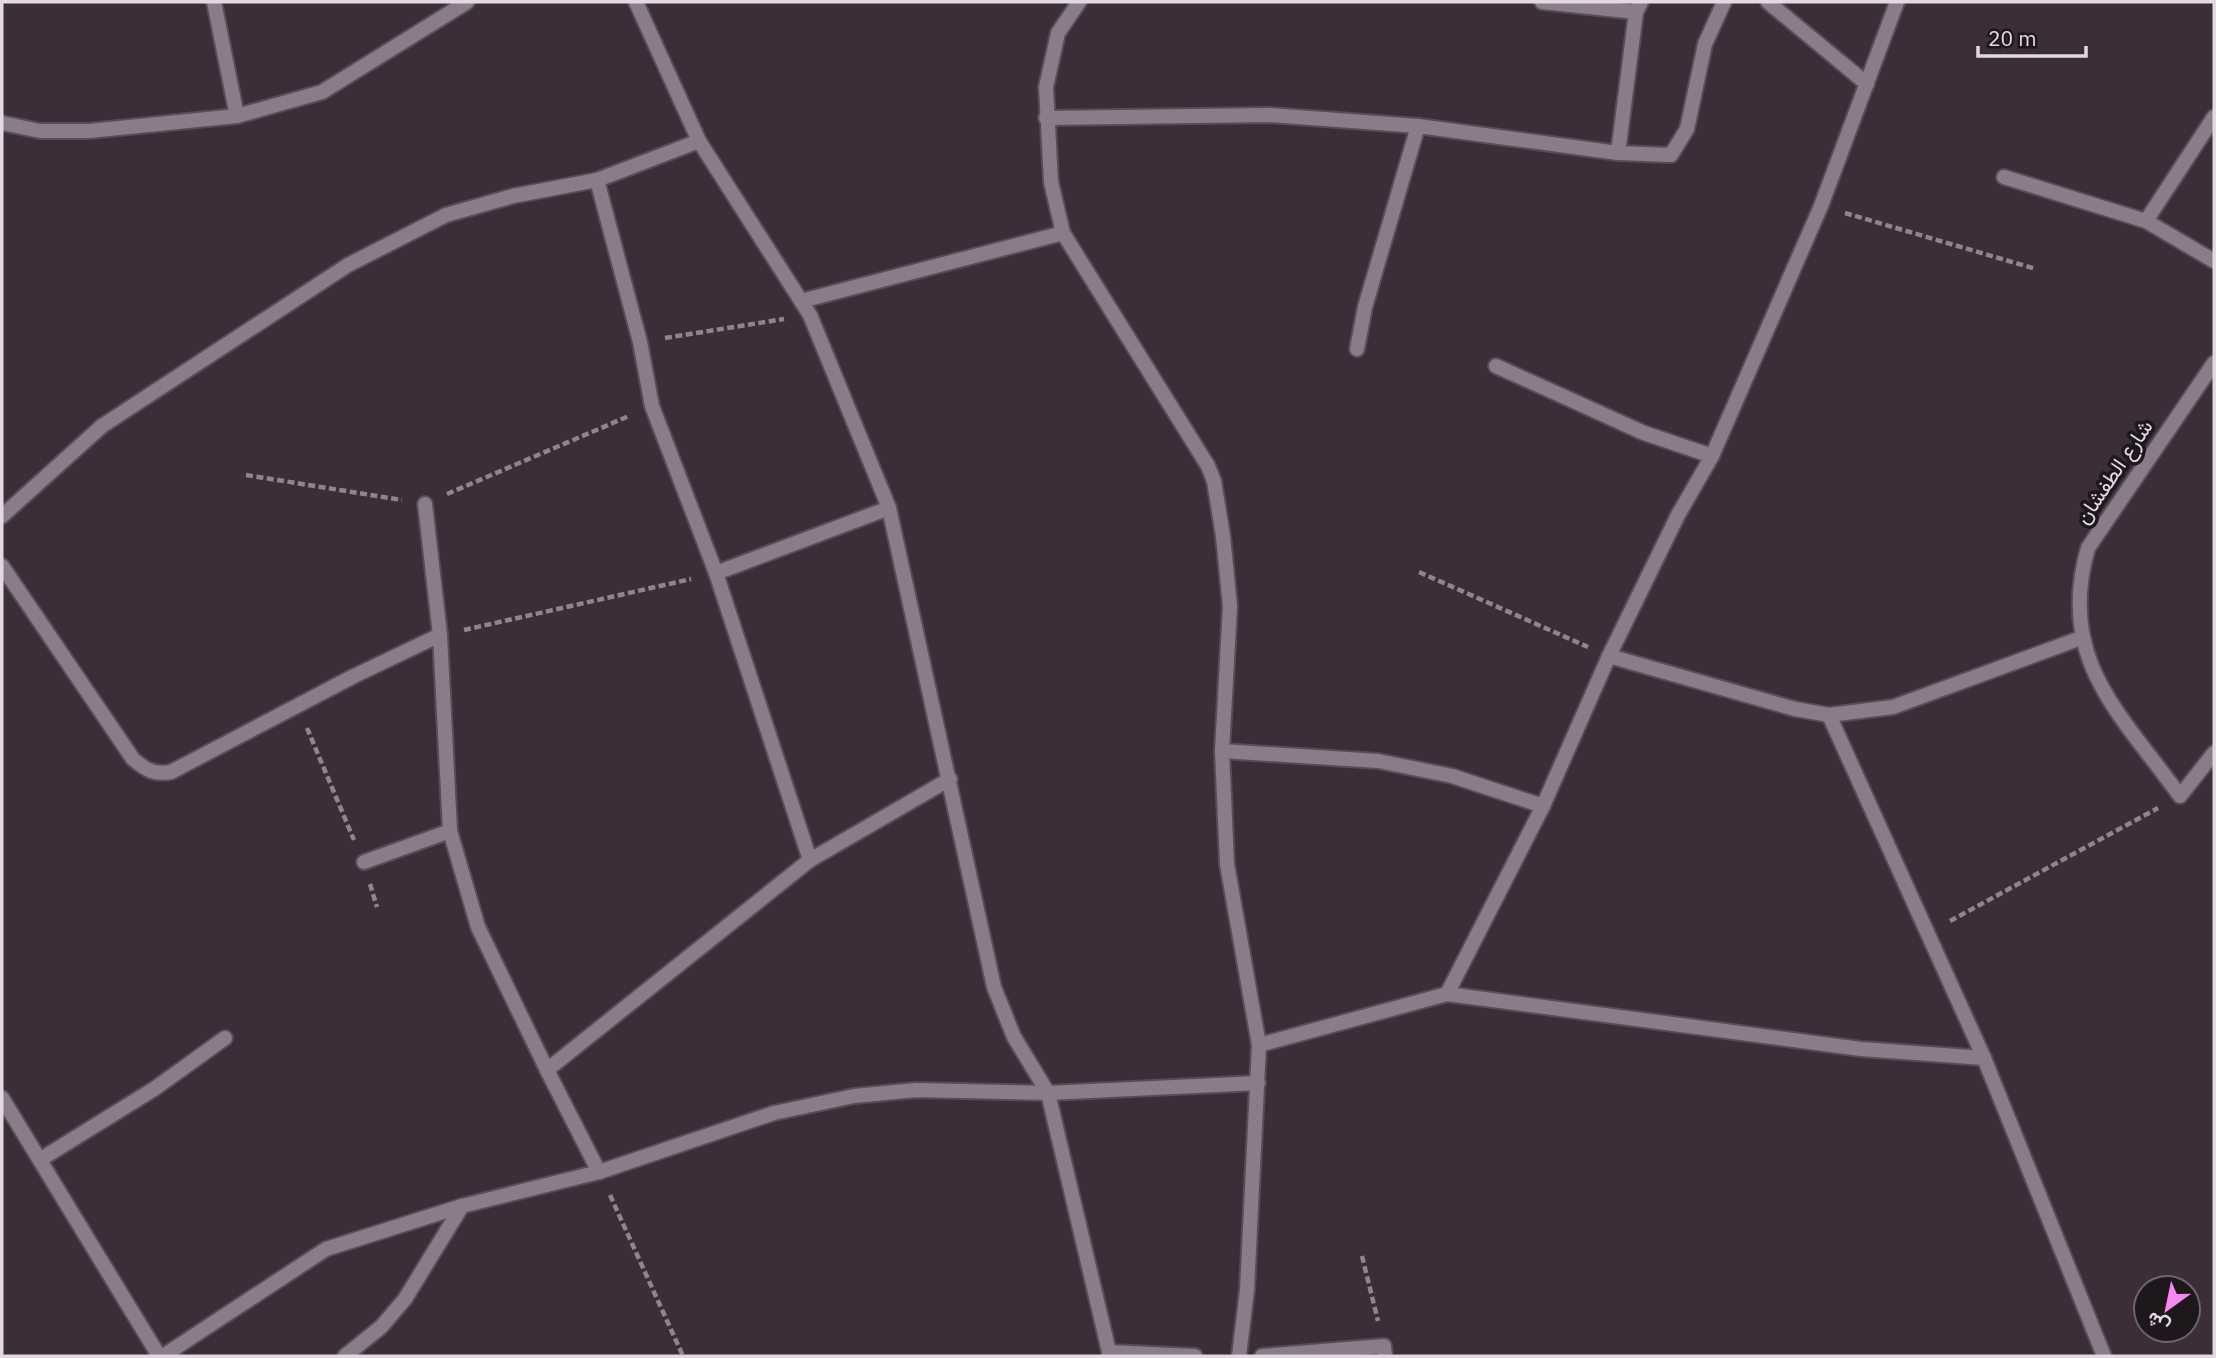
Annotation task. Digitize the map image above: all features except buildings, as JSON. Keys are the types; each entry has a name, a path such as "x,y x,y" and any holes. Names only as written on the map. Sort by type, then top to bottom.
{"street":[{"path":"214,2 237,116"},
{"path":"2,123 40,131 89,131 237,116 322,92 467,2"},
{"path":"636,2 699,141 810,315 889,508 994,987 1014,1037 1048,1093 1110,1354 1195,1356"},
{"path":"1079,2 1059,33 1050,58 1046,87 1051,181 1063,233 1174,409 1214,481 1230,606 1222,751 1227,864 1259,1045 1247,1290 1238,1356"},
{"path":"1542,2 1639,7 1618,153"},
{"path":"1046,118 1269,115 1418,126 1618,153 1671,155 1688,129 1705,44 1724,2"},
{"path":"1768,2 1867,84"},
{"path":"1447,994 1543,806 1609,656 1678,515 1712,456 1821,206 1897,2"},
{"path":"2146,222 2214,117"},
{"path":"1357,349 1365,307 1418,126"},
{"path":"2,516 102,426 348,265 446,215 513,196 597,180 699,141"},
{"path":"2004,177 2146,222 2214,261"},
{"path":"597,180 640,342 652,406 716,573 810,860"},
{"path":"801,301 1063,233"},
{"name":"شارع الطفشان","path":"2180,796 2103,688 2081,638 2080,577 2088,548 2214,363"},
{"path":"1496,366 1644,433 1712,456"},
{"path":"425,504 440,635 450,831 478,927 599,1172"},
{"path":"716,573 889,508"},
{"path":"2,566 132,759 158,774 172,772 440,635"},
{"path":"1609,656 1795,709 1829,715 1892,707 2081,638"},
{"path":"1829,715 1984,1058 2104,1356"},
{"path":"1222,751 1378,761 1452,776 1543,806"},
{"path":"2180,796 2214,753"},
{"path":"547,1070 810,860 950,779"},
{"path":"365,862 450,831"},
{"path":"1259,1045 1447,994 1861,1049 1984,1058"},
{"path":"41,1158 154,1089 225,1038"},
{"path":"2,1098 161,1356 326,1249 462,1206 599,1172 774,1113 854,1096 916,1090 1048,1093 1258,1083"},
{"path":"345,1356 381,1327 405,1299 462,1206"},
{"path":"1262,1356 1385,1351"}],"path":[{"path":"1821,206 2036,269"},
{"path":"640,342 810,315"},
{"path":"246,475 425,504 652,406"},
{"path":"1419,572 1609,656"},
{"path":"440,635 716,573"},
{"path":"299,706 329,786 365,862"},
{"path":"1927,933 2180,796"},
{"path":"368,879 377,906"},
{"path":"599,1172 683,1356"},
{"path":"1362,1256 1385,1351"}]}
